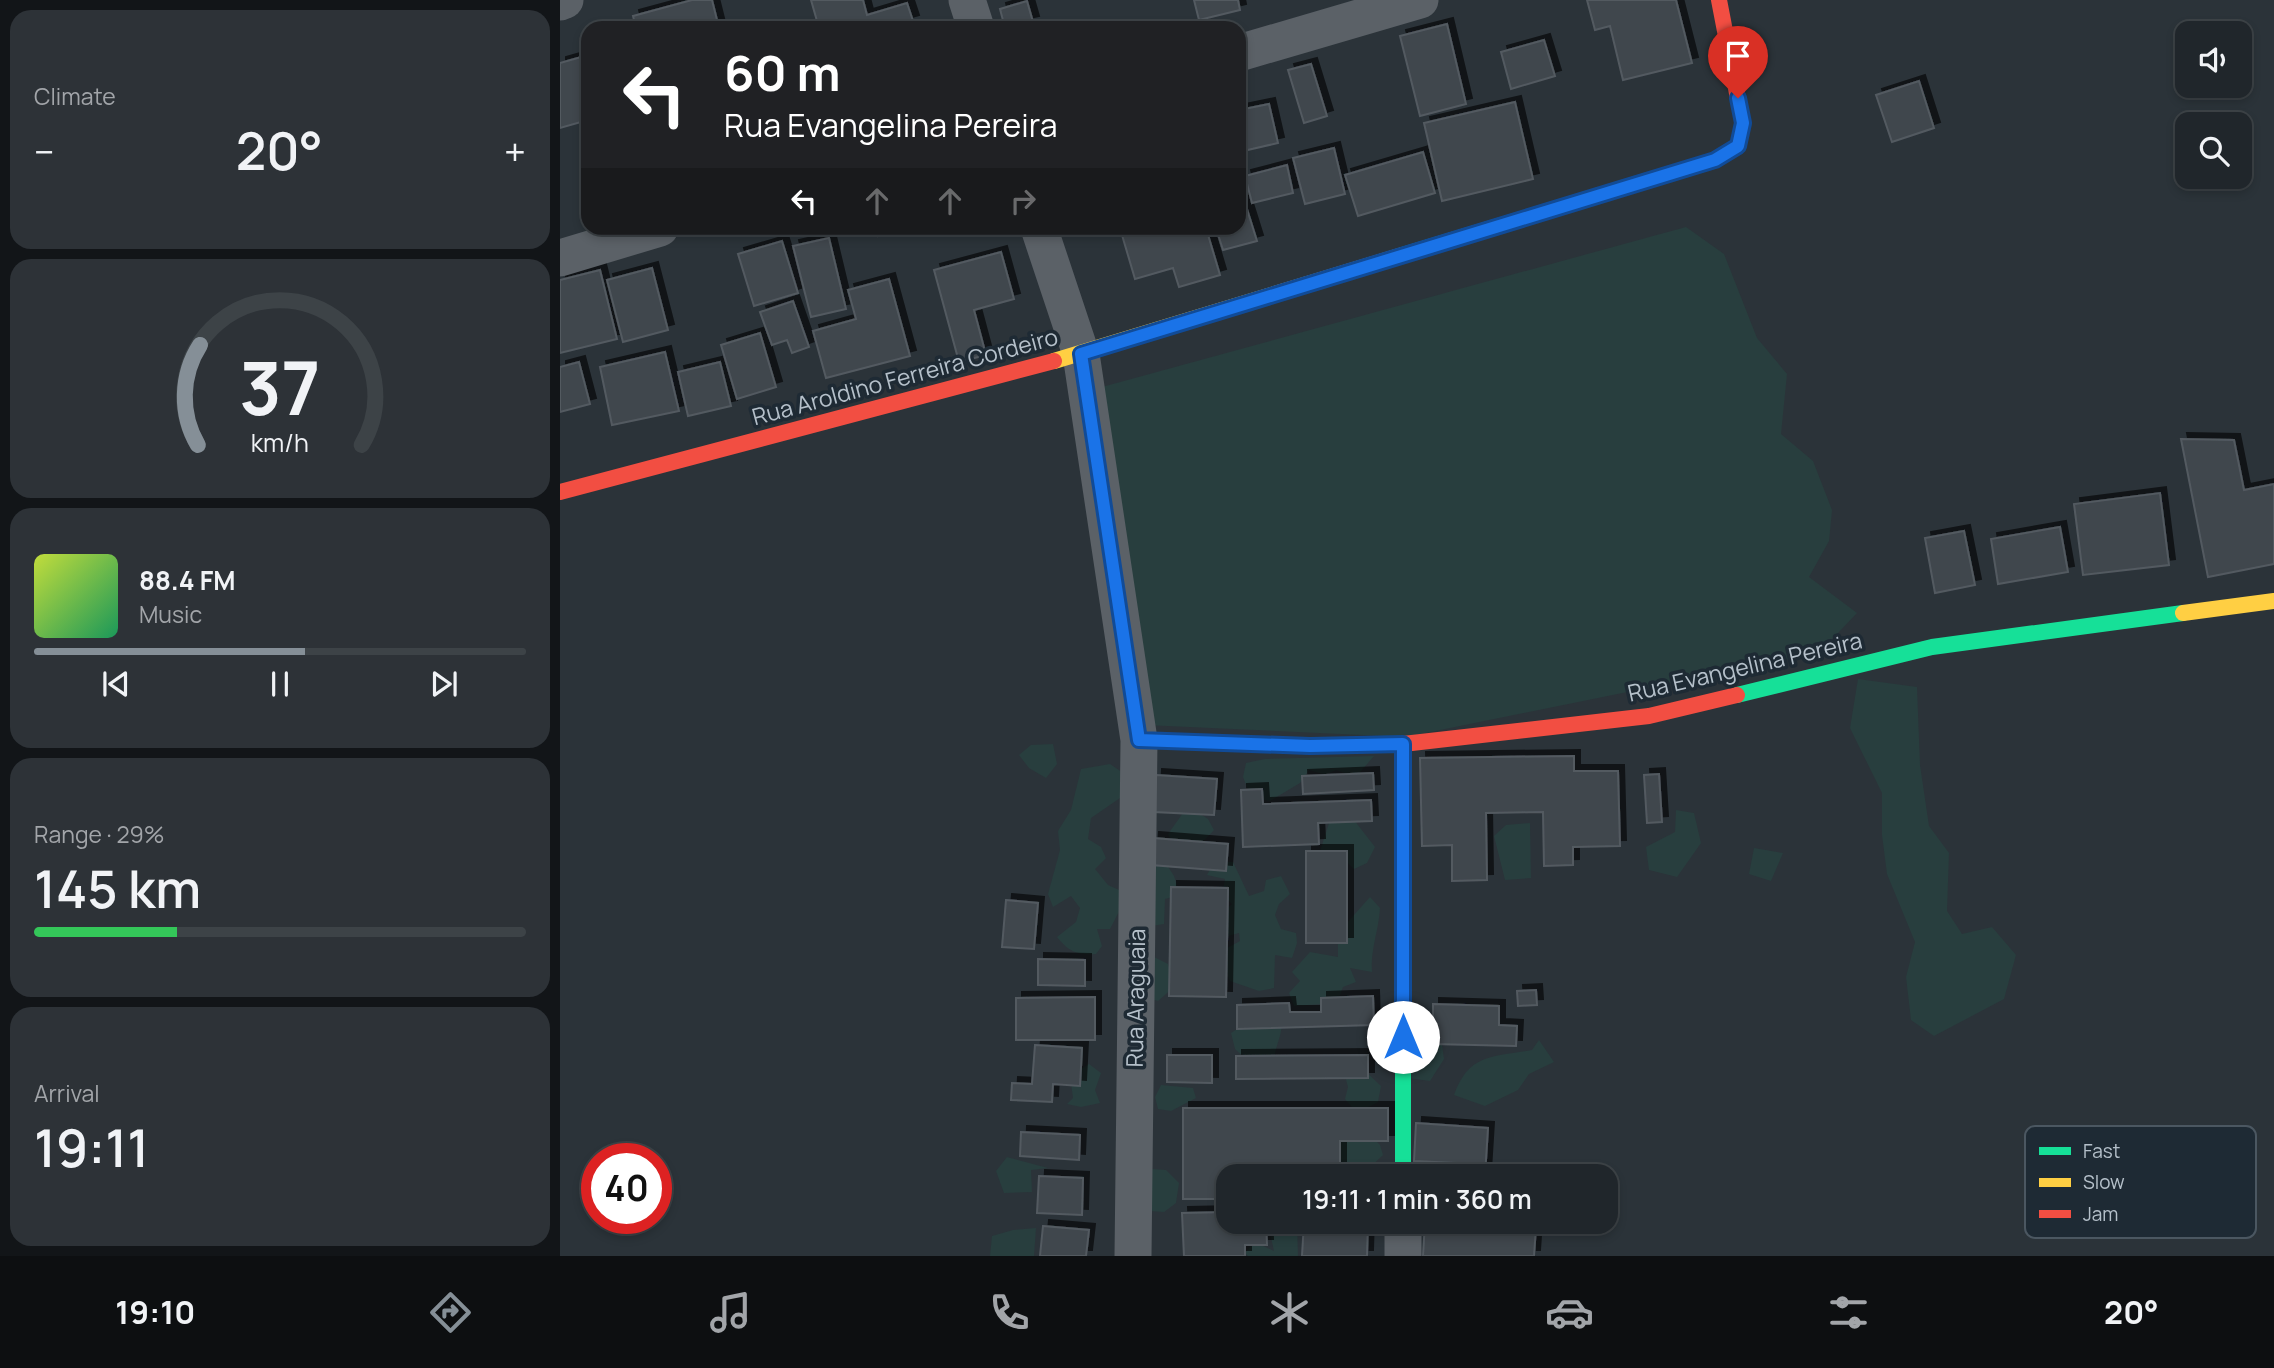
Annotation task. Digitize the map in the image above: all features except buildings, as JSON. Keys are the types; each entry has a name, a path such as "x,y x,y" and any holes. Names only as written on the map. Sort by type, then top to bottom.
{"street":[{"path":"967,0 974,21"},
{"path":"1246,51 1420,0"},
{"name":"Rua Aroldino Ferreira Cordeiro","path":"560,492 1081,354 1715,160 1738,146 1743,123 1719,0"},
{"path":"560,258 637,235"},
{"name":"Rua Araguaia","path":"1041,235 1081,354 1139,740 1133,1256"},
{"name":"Rua Evangelina Pereira","path":"1139,740 1310,746 1403,744 1649,716 1932,647 2274,601"},
{"path":"1403,744 1403,1164"},
{"path":"1403,1234 1403,1256"}],"green space":[{"path":"1686,227 1724,254 1757,338 1787,374 1781,434 1813,461 1832,510 1829,541 1809,577 1857,613 1819,653 1406,737 1145,725 1141,629 1120,527 1102,387"},
{"path":"1858,679 1917,687 1920,765 1929,826 1949,853 1947,911 1962,934 1992,927 2016,955 2004,999 1934,1036 1911,1020 1906,977 1915,942 1887,874 1882,835 1882,793 1850,728"},
{"path":"1053,744 1057,764 1046,778 1029,768 1019,755 1031,745"},
{"path":"1374,756 1356,777 1336,770 1326,775 1309,770 1300,783 1270,801 1251,797 1243,777 1246,763 1265,759"},
{"path":"1110,764 1129,777 1120,798 1091,818 1088,839 1101,847 1106,858 1095,869 1108,885 1128,894 1110,929 1097,929 1102,946 1096,954 1084,954 1065,946 1057,937 1076,922 1080,908 1071,896 1053,907 1048,894 1060,850 1058,831 1071,810 1081,769"},
{"path":"1188,806 1208,819 1214,830 1197,848 1174,845 1168,834"},
{"path":"1676,810 1694,813 1701,843 1677,877 1649,870 1646,847 1675,832"},
{"path":"1350,815 1375,847 1367,863 1354,869 1339,854 1320,851 1331,817"},
{"path":"1530,823 1531,878 1505,880 1494,836 1506,825"},
{"path":"1754,848 1783,853 1771,881 1749,874"},
{"path":"1165,862 1174,876 1180,895 1165,899 1164,924 1146,927 1142,873"},
{"path":"1214,862 1233,862 1249,896 1264,891 1266,880 1281,876 1290,894 1279,904 1275,915 1281,929 1296,933 1297,943 1292,958 1275,955 1274,988 1259,991 1230,981 1223,965 1227,948 1240,941 1239,933 1221,938 1220,914 1232,904 1222,895 1225,879 1207,875"},
{"path":"1370,897 1380,908 1372,972 1350,968 1356,982 1343,987 1337,1003 1294,1006 1289,993 1300,981 1292,972 1310,952 1338,957 1338,933"},
{"path":"1152,956 1168,964 1175,986 1158,1001 1147,998"},
{"path":"1281,1017 1281,1033 1274,1059 1250,1063 1235,1049 1231,1033 1254,1018"},
{"path":"1440,1030 1444,1059 1430,1081 1408,1078 1415,1033"},
{"path":"1539,1040 1554,1062 1529,1074 1518,1090 1485,1106 1454,1095 1460,1081 1475,1064 1494,1056 1532,1050"},
{"path":"1089,1064 1101,1073 1095,1090 1100,1103 1081,1107 1067,1104 1073,1098 1070,1076"},
{"path":"1363,1069 1381,1086 1378,1102 1357,1113 1345,1099 1348,1087 1344,1072"},
{"path":"1161,1085 1193,1088 1196,1098 1171,1111 1158,1109 1155,1097"},
{"path":"1372,1137 1380,1145 1383,1155 1373,1164 1335,1164 1340,1141"},
{"path":"1007,1157 1048,1168 1031,1170 1032,1192 1004,1193 996,1171"},
{"path":"1414,1161 1457,1164 1415,1164"},
{"path":"1152,1169 1166,1170 1179,1183 1176,1203 1164,1212 1150,1211"},
{"path":"1036,1228 1034,1256 990,1256 992,1236 1013,1230"},
{"path":"1270,1234 1297,1234 1298,1256 1248,1256 1245,1253 1254,1242 1274,1251"}],"traffic: fast":[{"path":"1403,255 1715,160 1738,146 1743,123 1740,109"},
{"path":"1737,695 1932,647 2183,613"},
{"path":"1403,744 1403,1164"}],"traffic: slow":[{"path":"1054,361 1403,255"},
{"path":"2183,613 2274,601"}],"traffic: jam":[{"path":"1719,0 1740,109"},
{"path":"560,492 1054,361"},
{"path":"1139,740 1310,746 1403,744 1649,716 1737,695"}],"route":[{"path":"1403,1037 1403,744 1310,746 1139,740 1081,354 1715,160 1738,146 1743,123 1738,98"}]}
